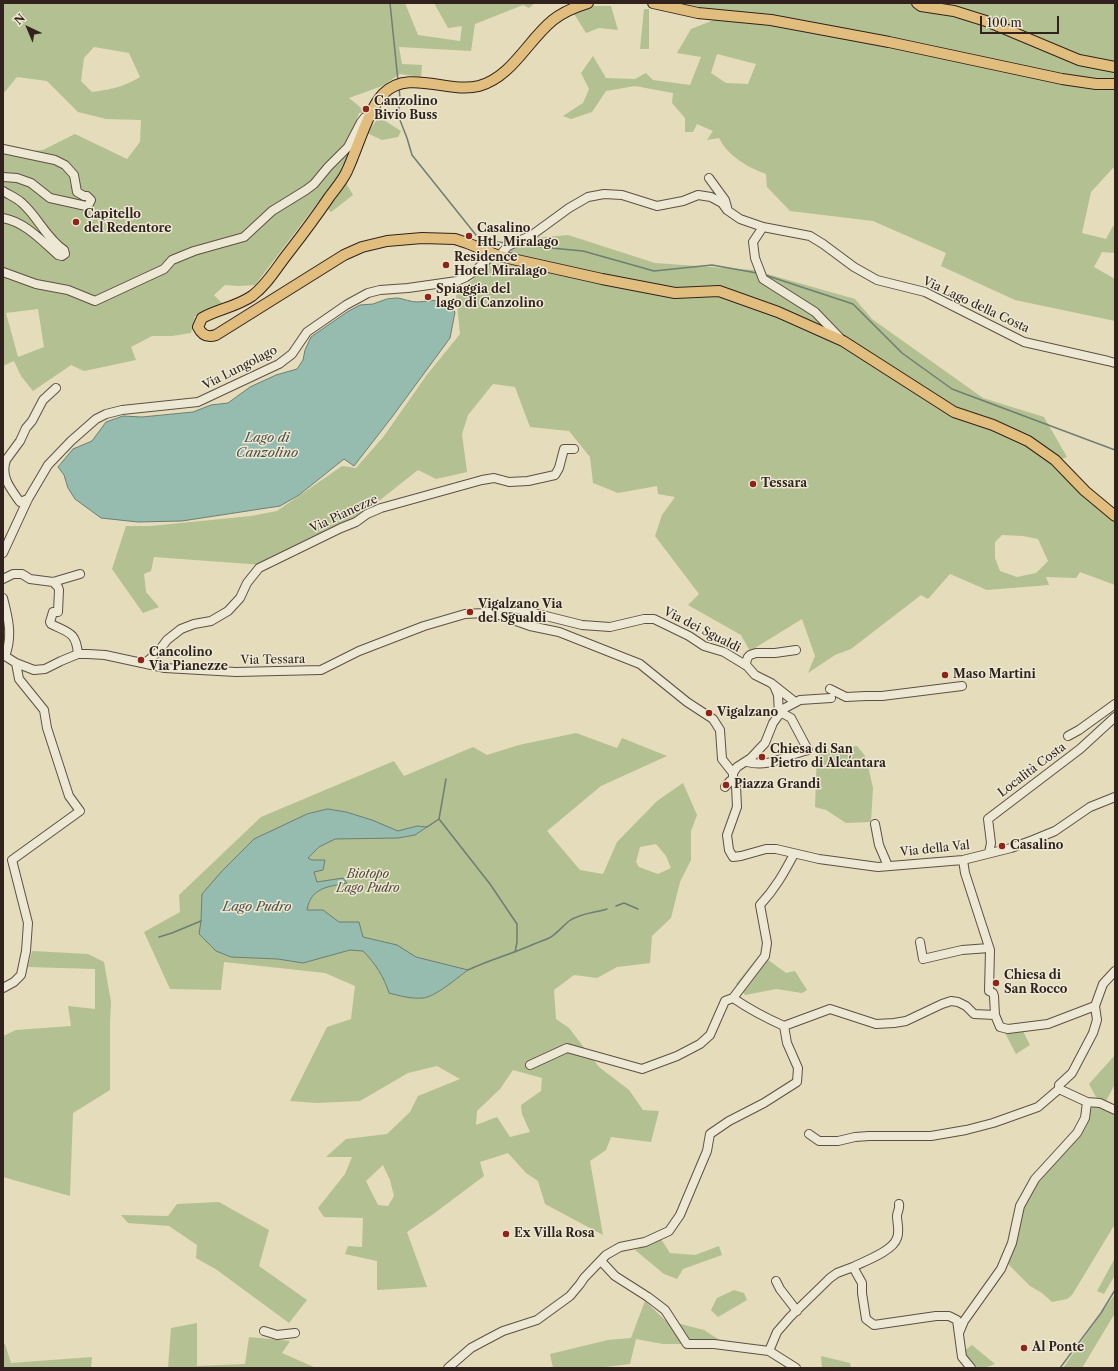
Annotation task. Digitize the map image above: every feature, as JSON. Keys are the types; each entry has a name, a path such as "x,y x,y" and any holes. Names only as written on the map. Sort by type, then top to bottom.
{"main road":[{"path":"588,3 572,8 552,21 506,71 486,84 458,88 421,82 408,82 399,85 382,95 369,118 344,176 313,220 261,288 253,295 231,308 207,315 202,318 198,327 204,335 216,335 344,256 362,247 387,242 422,238 455,239 495,254 602,279 675,293 719,290 778,312 843,341 954,412 993,425 1028,441 1055,460 1085,491 1115,516"},
{"path":"653,3 698,13 771,20 889,42 1062,79 1096,84 1115,84"},
{"path":"917,3 921,6 954,11 986,21 1079,60 1115,67"}],"street":[{"path":"3,272 36,284 68,290 95,301 164,269 172,260 194,251 244,236 272,211 314,184 348,147 365,117 369,118"},
{"path":"3,149 55,160 65,165 74,175 77,192 87,196 91,200 86,206 50,198 31,183 17,178 3,177"},
{"path":"709,178 725,200 727,210"},
{"path":"3,191 22,202 38,220 49,236 66,252 65,254 62,256 58,255 37,236 20,224 3,218"},
{"name":"Via Lungolago","path":"3,553 24,500 48,465 96,419 106,414 122,410 198,402 279,364 292,354 307,332 346,305 368,293 380,290 408,288 456,281 466,278 495,254 532,235 578,202 588,197 604,194 622,195 657,206 684,201 698,195 711,198 722,203 727,210"},
{"name":"Via Lago della Costa","path":"727,210 740,219 762,227 810,236 854,267 877,280 925,292 1024,342 1115,363"},
{"path":"762,227 753,242 755,258 761,274 775,287 824,319 843,341"},
{"path":"24,500 5,478 5,464 43,400 56,388"},
{"name":"Via Pianezze","path":"145,663 158,652 167,640 181,629 194,624 211,621 228,611 240,598 247,583 259,568 340,528 356,522 381,508 452,487 482,480 494,478 509,482 528,482 555,475 559,468 564,449 574,449"},
{"path":"3,579 13,574 22,574 30,579 53,582 80,574"},
{"path":"53,582 59,590 58,612 53,612 50,622 74,637 77,643 78,654"},
{"path":"3,598 10,629 4,656"},
{"name":"Via dei Sgualdi","path":"484,612 499,607 518,609 582,625 610,627 654,618 689,636 704,646 724,652 746,665 755,675 771,683 775,688 795,702"},
{"path":"484,612 499,615 530,626 559,632 640,664 687,702 713,719 720,730 722,759 734,776"},
{"name":"Via Tessara","path":"4,656 16,663 34,670 46,669 78,654 105,654 165,668 236,672 321,670 359,651 409,631 465,614 484,612"},
{"name":"Via dei Sgualdi","path":"746,665 748,657 756,653 774,653 796,650"},
{"path":"3,988 14,982 21,975 26,952 28,923 12,860 80,811 69,796 47,728 44,710 18,679 16,663"},
{"path":"830,689 846,697 882,696 962,686"},
{"path":"775,688 778,695 780,714"},
{"path":"747,762 765,743 773,723 783,710 795,702 805,698 831,698"},
{"name":"Località Costa","path":"1068,736 1079,730 1115,704"},
{"path":"725,787 734,776 741,763 747,762 767,764 808,750 791,718 780,714"},
{"name":"Località Costa","path":"989,853 991,843 988,819 1080,749 1115,717"},
{"name":"Via della Val","path":"734,776 736,786 736,807 727,835 728,850 733,857 766,849 776,849 794,854 878,867 963,860 1019,845 1055,831 1090,807 1109,798 1115,797"},
{"path":"875,824 879,845 888,866"},
{"path":"530,1065 567,1048 642,1069 677,1056 700,1044 710,1035 725,1001 733,998 765,956 767,943 760,905 781,879 794,854"},
{"path":"963,860 965,873 989,948 989,991 993,992 995,1015 1000,1027 1008,1029 1048,1024 1095,1006"},
{"path":"920,942 923,959 962,950 989,948"},
{"path":"809,1134 819,1141 869,1136 931,1136 966,1130 993,1123 1038,1107 1059,1089 1059,1085 1072,1073 1093,1033 1097,1020 1095,1006 1103,984 1115,971"},
{"path":"733,998 744,1006 784,1026 830,1009 876,1024 894,1023 906,1021 951,1001 958,1002 966,1006 974,1014 995,1015"},
{"path":"448,1368 471,1348 503,1331 537,1320 570,1296 584,1278 606,1255 620,1247 644,1242 669,1231 680,1215 707,1151 710,1134 729,1121 764,1103 797,1082 798,1068 787,1043 784,1026"},
{"path":"1059,1089 1087,1102 1100,1104 1115,1110"},
{"path":"959,1333 964,1321 1001,1269 1012,1243 1020,1206 1035,1179 1077,1133 1085,1118 1087,1102"},
{"path":"768,1351 777,1332 830,1278 886,1250 894,1244 898,1237 897,1215 900,1209 899,1204"},
{"path":"601,1261 615,1276 648,1297 664,1310 687,1344 714,1344 768,1351 796,1368"},
{"path":"853,1267 862,1283 866,1319 874,1325 936,1316 949,1316 957,1320 962,1357 971,1368"},
{"path":"776,1281 780,1289 797,1311"},
{"path":"264,1332 277,1336 295,1333"}],"green space":[{"path":"3,3 405,3 418,35 460,41 462,26 448,28 434,3 535,3 529,8 523,5 475,24 471,51 399,47 402,64 422,65 421,77 400,74 382,86 349,98 366,112 359,113 352,132 355,140 340,173 353,195 331,212 319,201 255,285 225,285 214,295 224,305 195,316 191,333 172,336 152,336 131,347 136,360 84,371 71,365 33,391 21,376 14,361 3,366 3,154 43,150 75,134 127,159 140,142 141,120 106,119 78,112 47,81 17,77 3,94","holes":["94,47 129,53 140,77 116,88 92,92 81,81 84,58","38,309 44,347 18,357 6,313"]},
{"path":"681,3 911,3 920,9 953,14 1115,70 1115,81 1096,81 715,11"},
{"path":"924,3 1115,3 1115,63 1080,57"},
{"path":"591,6 611,6 618,30 599,28 586,33 573,12"},
{"path":"644,9 649,9 649,49 640,49"},
{"path":"715,17 771,23 1115,86 1115,169 1113,168 1091,192 1082,233 1106,239 1113,226 1115,227 1115,253 1102,252 1094,267 1115,279 1115,321 1015,300 941,266 946,253 873,221 790,211 767,187 766,174 739,160 727,150 719,138 707,140 713,131 697,124 693,132 685,132 685,118 672,103 673,93 635,86 606,91 592,112 571,119 563,116 583,103 589,89 581,73 593,56 606,78 635,79 646,73 653,80 690,85 701,57 677,53 691,29 714,20","holes":["717,54 756,64 748,84 726,83 711,73"]},
{"path":"379,117 401,131 398,137 382,140 367,133"},
{"path":"568,235 655,263 753,270 855,299 872,319 983,398 1044,417 1067,457 1051,463 1115,521 1115,585 1080,572 1076,578 1046,577 1049,585 987,590 950,574 928,599 921,595 851,649 835,655 808,673 815,656 802,619 750,651 741,635 688,605 699,594 655,536 662,515 675,497 658,494 657,486 618,493 593,483 590,457 569,431 530,427 515,387 493,384 468,415 462,434 467,472 436,479 418,470 361,515 263,565 154,557 151,571 144,574 146,592 159,607 143,613 112,569 126,526 151,526 251,516 277,511 342,466 356,468 384,436 426,376 460,334 456,295 491,263 512,265 510,249 533,238","holes":["1002,535 1023,536 1038,539 1048,561 1036,573 1017,577 1000,571 995,558 995,542"]},
{"name":"Biotopo Lago Pudro","path":"576,733 617,748 622,738 667,756 601,786 547,831 580,870 603,874 617,842 657,801 683,783 697,815 691,831 691,860 680,882 671,918 652,936 650,963 617,967 597,978 574,975 554,990 556,1019 569,1028 599,1067 629,1090 643,1110 659,1111 651,1142 611,1137 606,1150 590,1161 603,1235 545,1204 538,1181 526,1173 508,1153 480,1162 484,1176 407,1232 427,1287 377,1290 377,1261 345,1254 348,1246 362,1247 363,1218 324,1217 318,1208 345,1174 352,1157 326,1157 346,1139 387,1134 410,1112 418,1096 460,1079 437,1066 408,1073 360,1101 317,1103 290,1101 327,1027 351,1019 355,986 325,973 224,962 221,990 170,989 144,932 180,912 179,895 261,817 394,761 404,776 473,747 487,755 519,745","holes":["656,844 666,856 671,868 658,874 639,867 636,862 640,847","513,1070 542,1078 541,1091 521,1105 522,1114 530,1132 510,1137 497,1117 476,1125 477,1111 500,1089","383,1165 390,1180 394,1196 388,1206 378,1205 366,1181"]},
{"path":"857,746 866,757 873,788 871,822 846,823 826,810 815,807 817,751"},
{"path":"32,951 88,954 104,962 111,1002 110,1090 73,1113 70,1196 3,1177 3,1036 16,1030 71,1026 68,1006 95,1009 95,969 28,967"},
{"path":"760,954 786,973 795,971 807,990 802,993 776,989 745,995 736,984"},
{"path":"1021,1027 1030,1045 1016,1054 1004,1031"},
{"path":"1115,1055 1115,1084 1105,1103 1096,1097 1089,1084"},
{"path":"1088,1103 1115,1111 1115,1224 1072,1295 1067,1299 1052,1302 1042,1293 1030,1286 1007,1263 1021,1207 1036,1180 1072,1141"},
{"path":"219,1202 269,1230 259,1266 307,1300 289,1323 217,1270 196,1258 197,1245 169,1226 128,1223 121,1215 168,1216 177,1204"},
{"path":"661,1239 670,1253 695,1255 719,1246 722,1255 683,1269 677,1279 664,1274 635,1250"},
{"path":"1115,1258 1115,1275 1104,1294 1097,1291"},
{"path":"734,1290 744,1293 747,1300 718,1317 711,1310 717,1298"},
{"path":"1115,1294 1115,1313 1082,1368 1063,1368"},
{"path":"645,1301 665,1320 704,1330 721,1341 663,1344 636,1339 630,1364 597,1368 553,1368 550,1354 608,1340 631,1338"},
{"path":"197,1323 197,1366 245,1364 249,1337 290,1341 282,1353 316,1368 168,1368 171,1328"},
{"path":"5,1344 11,1363 92,1357 91,1368 3,1368 3,1345"},
{"path":"972,1345 995,1364 987,1367 977,1367 968,1360 964,1351"},
{"path":"821,1356 850,1363 851,1368 822,1368"}],"water":[{"name":"Lago di Canzolino","path":"398,298 415,302 438,301 450,307 455,312 450,338 354,466 344,459 299,495 280,506 182,521 138,522 101,518 75,499 68,488 64,475 58,467 73,449 92,441 106,422 123,416 142,417 193,412 211,405 228,403 250,387 276,375 297,369 303,360 305,350 311,337 347,312 360,305 373,304 387,299"},
{"name":"Lago Pudro","path":"328,809 346,812 372,820 398,831 417,826 427,827 415,835 398,838 335,839 319,847 308,858 312,860 325,860 323,870 314,872 317,882 343,878 347,883 327,887 316,892 309,902 307,910 323,910 339,922 359,922 363,937 397,945 416,957 468,970 446,987 428,997 410,998 389,993 379,970 363,951 350,950 303,963 278,959 231,957 216,951 199,934 202,894 222,871 254,839 307,814"}],"waterway":[{"path":"390,3 398,81"},
{"path":"399,88 400,98 398,115 412,155 480,240 507,243"},
{"path":"519,245 583,251 654,271 712,265 757,273"},
{"path":"765,275 853,304 902,353 952,389 1115,450"},
{"path":"427,827 439,819 446,779"},
{"path":"439,819 490,884 517,924 517,942 515,952"},
{"path":"616,906 624,903 638,909"},
{"path":"468,970 551,937 569,921 578,916 607,909"},
{"path":"159,937 201,921"},
{"path":"1060,1368 1101,1313 1115,1290"}],"place":[{"name":"Canzolino Bivio Buss","path":"366,109"},
{"name":"Capitello del Redentore","path":"76,222"},
{"name":"Casalino Htl. Miralago","path":"469,236"},
{"name":"Residence Hotel Miralago","path":"446,265"},
{"name":"Spiaggia del lago di Canzolino","path":"428,297"},
{"name":"Tessara","path":"753,484"},
{"name":"Vigalzano Via del Sgualdi","path":"470,612"},
{"name":"Cancolino Via Pianezze","path":"141,660"},
{"name":"Maso Martini","path":"945,675"},
{"name":"Vigalzano","path":"709,713"},
{"name":"Chiesa di San Pietro di Alcántara","path":"762,757"},
{"name":"Piazza Grandi","path":"726,785"},
{"name":"Casalino","path":"1002,846"},
{"name":"Chiesa di San Rocco","path":"996,983"},
{"name":"Ex Villa Rosa","path":"506,1234"},
{"name":"Al Ponte","path":"1024,1348"}]}
